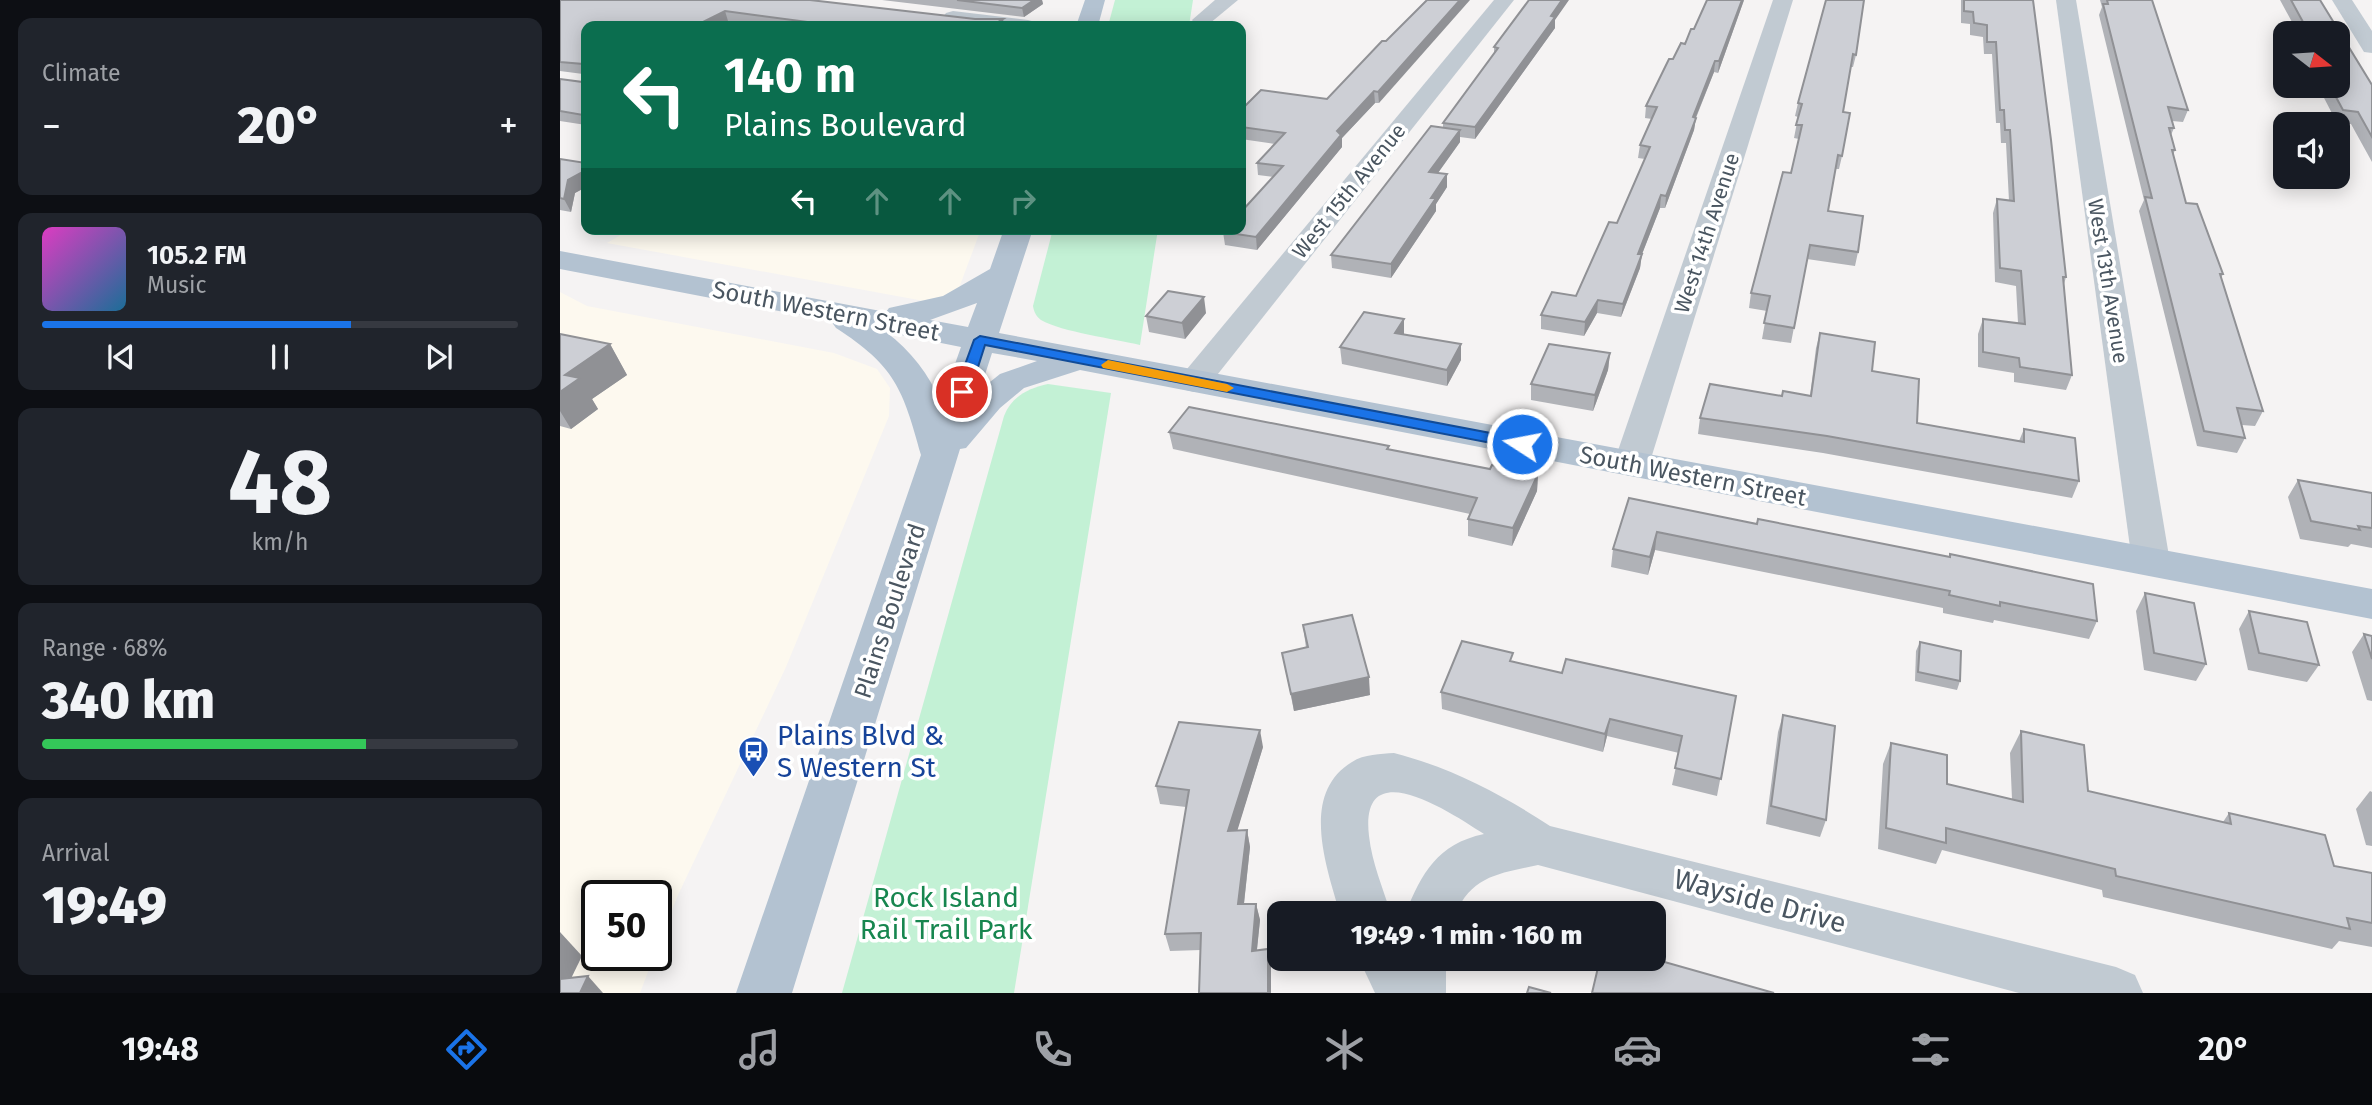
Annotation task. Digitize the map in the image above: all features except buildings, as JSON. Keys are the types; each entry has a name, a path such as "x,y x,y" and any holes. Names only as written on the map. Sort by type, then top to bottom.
{"main road":[{"path":"1089,21 1095,0"},
{"name":"Plains Boulevard","path":"764,993 940,454 1017,235"},
{"name":"South Western Street","path":"560,260 2372,604"},
{"path":"834,313 890,316 924,313 952,306 1003,274"},
{"path":"834,313 875,337 902,362 922,397 940,454"},
{"path":"940,454 988,401 1012,381 1079,359"}],"street":[{"path":"1202,20 1228,0"},
{"name":"West 15th Avenue","path":"1194,382 1504,0"},
{"name":"West 14th Avenue","path":"1631,465 1783,0"},
{"name":"West 13th Avenue","path":"2066,0 2151,562"},
{"path":"2342,0 2372,47"},
{"path":"2359,0 2372,1"},
{"path":"932,15 984,21"},
{"path":"1363,901 1343,826 1348,793 1366,775 1395,770 1425,780 1464,797 1538,844"},
{"name":"Wayside Drive","path":"1435,901 1440,890 1472,858 1538,844 2116,993"},
{"path":"1391,971 1403,993"},
{"path":"1419,993 1420,971"}],"shaded area":[{"path":"621,235 979,235 959,288 942,298 924,301 607,243"},
{"path":"560,292 587,306 834,353 877,369 890,388 889,416 786,667 672,910 672,880 581,880 581,971 648,971 640,993 560,993"}],"green space":[{"path":"1115,0 1193,0 1190,21 1109,21"},
{"path":"1051,235 1157,235 1140,345 1050,324 1041,320 1033,306"},
{"name":"Rock Island Rail Trail Park","path":"1048,384 1111,393 1014,993 842,993 1004,416 1007,409 1022,394"}],"slow traffic":[{"path":"1108,365 1227,388"}],"place":[{"name":"Plains Blvd & S Western St","path":"754,778"}],"route":[{"path":"962,392 980,340 1522,444"}]}
